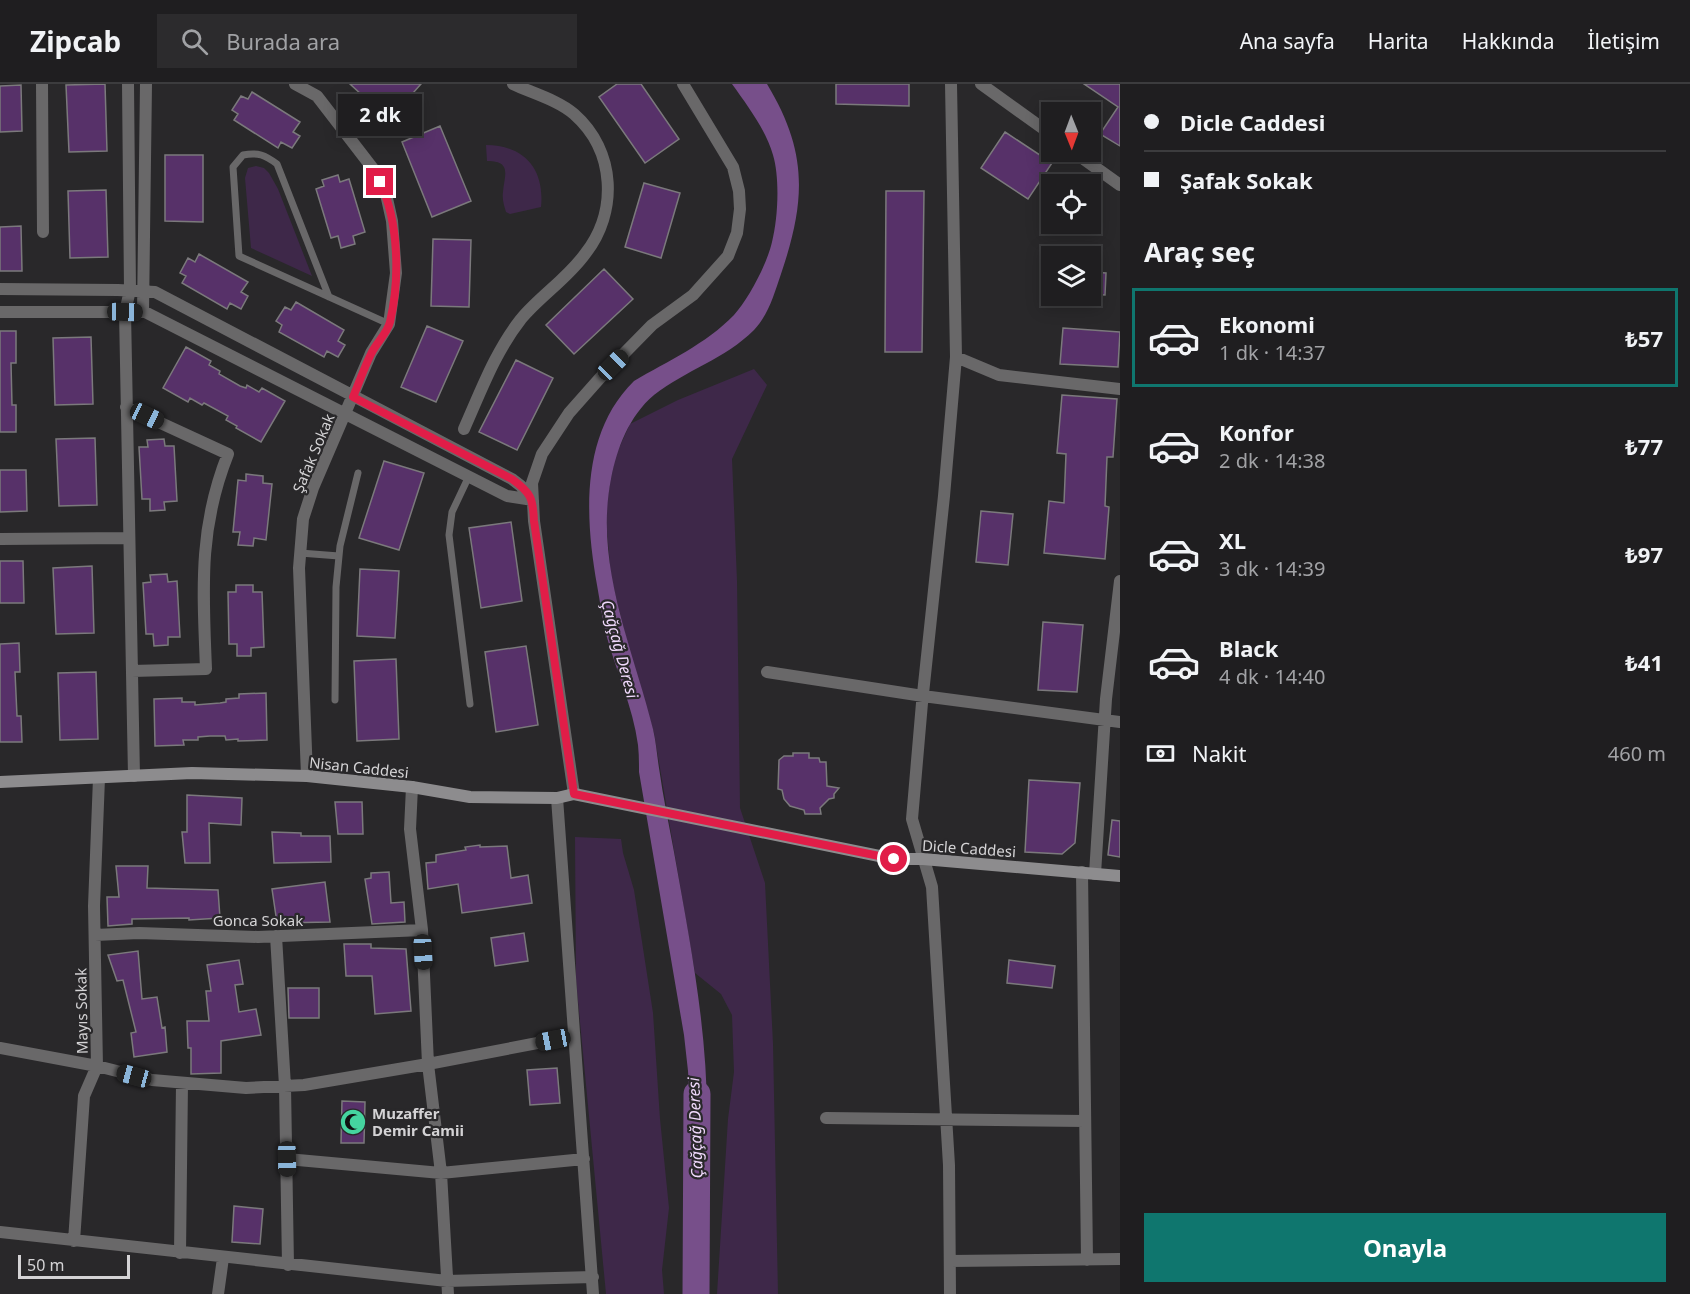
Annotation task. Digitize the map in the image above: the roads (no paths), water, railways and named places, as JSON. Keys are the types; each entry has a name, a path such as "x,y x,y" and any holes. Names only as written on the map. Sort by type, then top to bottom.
{"street":[{"path":"42,84 43,232"},
{"path":"128,84 130,290 125,312 134,776"},
{"path":"143,312 146,84"},
{"name":"Şafak Sokak","path":"295,84 316,96 346,131 374,170 386,194 395,242 396,273 389,324 371,353 313,488 303,519 299,553 307,776"},
{"path":"464,429 492,365 509,336 537,302 585,255 600,232 608,202 609,179 604,158 591,133 573,113 513,84"},
{"path":"574,794 534,521 532,483 542,454 568,413 652,326 693,295 728,256 737,233 740,209 739,191 733,167 683,84"},
{"path":"950,1294 950,1165 932,887 912,819 956,357 951,84"},
{"path":"981,84 1041,127"},
{"path":"1088,162 1120,185"},
{"path":"0,289 155,292 512,479 533,500"},
{"path":"0,312 143,312 507,496 533,500"},
{"path":"956,357 999,375 1120,389"},
{"path":"126,407 228,454 215,494 206,536 203,576 206,669 132,671"},
{"path":"0,539 129,538"},
{"path":"1087,1260 1085,1121 1089,873 1120,580"},
{"path":"766,672 923,696 1120,722"},
{"name":"Nisan Caddesi","path":"0,782 192,773 307,776 412,787 470,797 557,798 574,794 711,823"},
{"name":"Mayıs Sokak","path":"74,1241 84,1096 97,1066 95,935 99,777"},
{"path":"412,787 410,829 422,930 428,1064 441,1173 447,1288"},
{"path":"557,798 594,1294"},
{"name":"Dicle Caddesi","path":"711,823 894,859 924,859 1120,876"},
{"name":"Gonca Sokak","path":"95,935 139,933 276,936 422,930"},
{"path":"276,936 285,1086 288,1265"},
{"path":"0,1048 97,1066 152,1080 246,1088 304,1085 574,1036"},
{"path":"180,1253 182,1083"},
{"path":"826,1118 1085,1121"},
{"path":"287,1159 441,1173 584,1159"},
{"path":"0,1232 288,1265 447,1288 593,1277"},
{"path":"218,1294 224,1258"},
{"path":"950,1261 1120,1259"}],"lane":[{"path":"330,297 277,165 264,155 254,153 243,155 233,166 239,256 389,324"},
{"path":"335,700 336,587 340,546 358,473"},
{"path":"469,476 452,512 449,535 470,704"},
{"path":"299,553 339,556"}],"water":[{"path":"732,84 767,84 790,132 799,177 795,223 789,247 770,303 764,317 754,330 731,349 654,395 645,403 631,423 617,456 607,511 612,575 626,637 654,734 697,987 707,1089 707,1123 698,1130 691,1124 684,1035 639,772 636,731 603,622 593,559 589,505 595,451 616,402 634,381 699,343 734,315 751,290 770,251 777,210 773,155 761,127"}],"waterway":[{"name":"Çağçağ Deresi","path":"696,1294 697,1094"}],"place":[{"name":"Muzaffer Demir Camii","path":"353,1122"}]}
